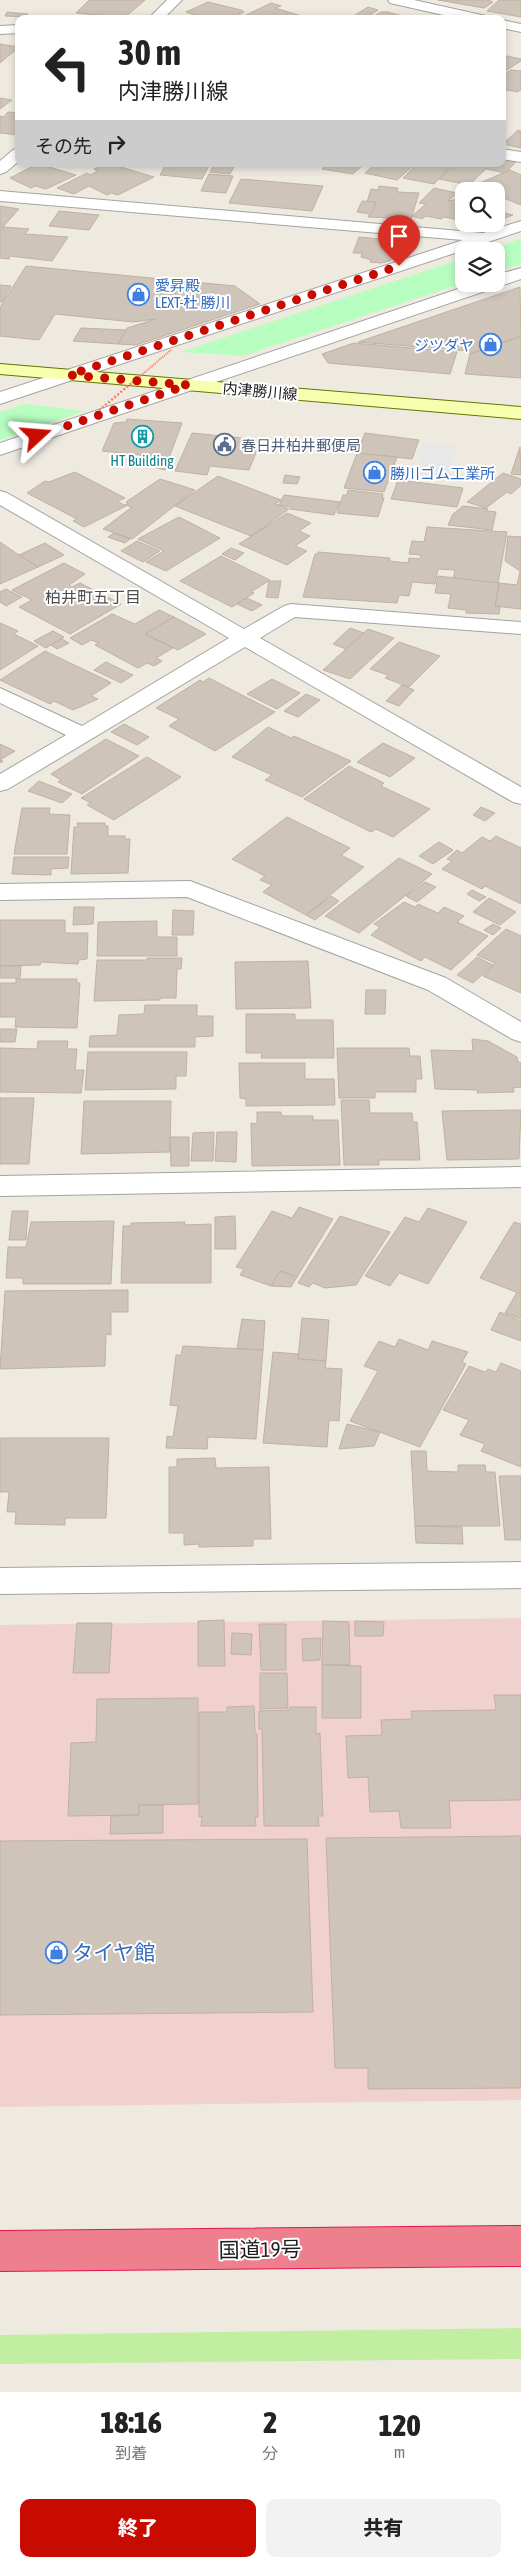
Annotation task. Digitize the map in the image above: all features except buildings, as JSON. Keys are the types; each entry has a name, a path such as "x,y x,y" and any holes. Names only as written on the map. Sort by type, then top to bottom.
{"highway":[{"name":"国道19号","path":"0,2251 521,2246"}],"main road":[{"name":"内津勝川線","path":"0,369 521,412"}],"street":[{"path":"159,15 175,0"},
{"path":"395,0 463,15"},
{"path":"506,25 521,28"},
{"path":"0,30 15,30"},
{"path":"506,155 521,157"},
{"path":"0,169 15,156"},
{"path":"0,196 489,237"},
{"path":"0,398 521,226"},
{"path":"505,278 521,273"},
{"path":"0,448 465,292"},
{"path":"0,497 521,797"},
{"path":"0,784 244,636 291,610 521,628"},
{"path":"0,695 82,734"},
{"path":"0,892 190,889 437,984 521,1033"},
{"path":"0,1186 521,1177"},
{"path":"0,1581 521,1576"}],"path":[{"path":"96,412 170,350"}],"shaded area":[{"path":"422,442 456,446 450,480 407,475 418,463"},
{"path":"521,1618 521,2100 0,2107 0,1625"}],"green space":[{"path":"521,239 521,264 505,269 505,244"},
{"path":"455,261 455,286 243,356 181,352"},
{"path":"25,404 85,411 0,440 0,412"},
{"path":"521,2328 521,2359 0,2364 0,2335"}],"place":[{"name":"愛昇殿 LEXT-杜 勝川","path":"139,294"},
{"name":"ジツダヤ","path":"490,345"},
{"name":"HT Building","path":"142,437"},
{"name":"春日井柏井郵便局","path":"225,445"},
{"name":"勝川ゴム工業所","path":"374,473"},
{"name":"タイヤ館","path":"56,1952"}],"district":[{"name":"柏井町五丁目","path":"93,597"}],"route":[{"path":"37,436 188,385 69,375 399,266"}]}
